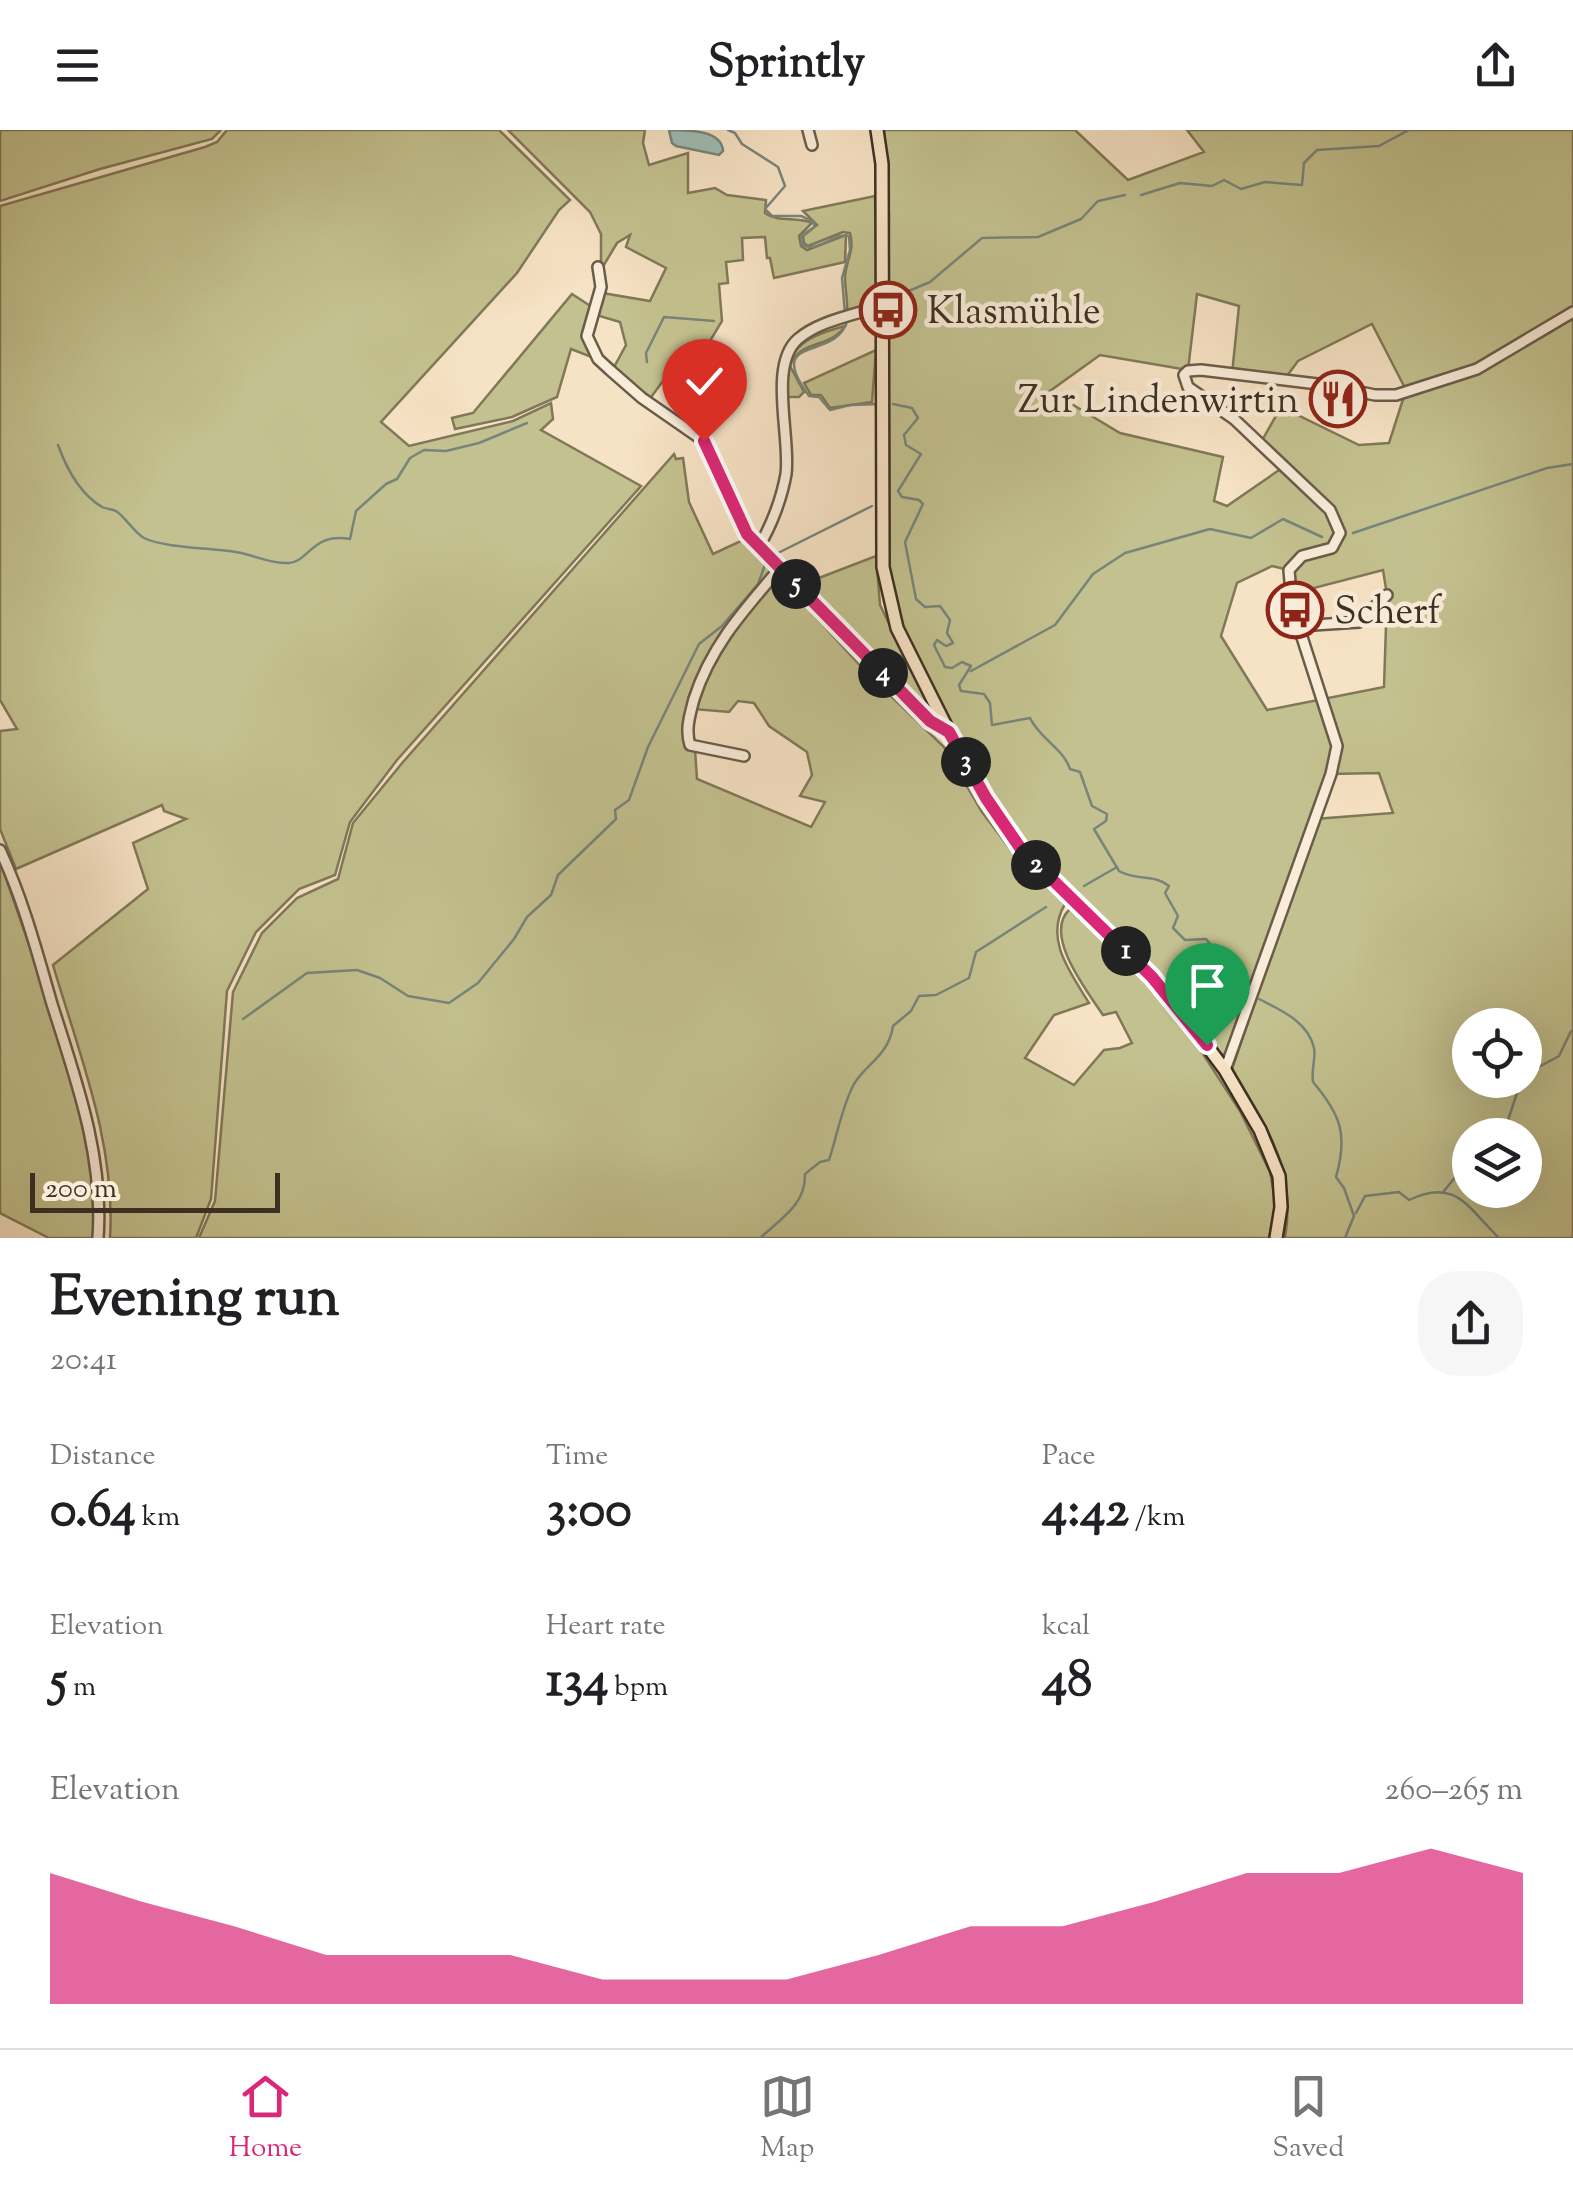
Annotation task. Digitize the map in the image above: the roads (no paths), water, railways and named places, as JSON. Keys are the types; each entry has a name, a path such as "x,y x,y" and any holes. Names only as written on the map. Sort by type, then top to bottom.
{"main road":[{"path":"877,130 882,164 885,586 898,628 949,732 1021,849 1152,977 1224,1070 1260,1130 1279,1176 1281,1207 1276,1238"}],"street":[{"path":"808,130 812,145"},
{"path":"598,267 601,286 587,336 598,358 642,398 704,441 738,519 759,546 930,721 949,732"},
{"path":"759,546 786,474 783,370 792,346 812,330 883,304"},
{"path":"1224,1070 1331,774 1337,746 1290,594 1289,570 1302,556 1332,548 1338,542 1340,525 1330,510 1234,419 1188,387 1183,380 1185,373 1202,370 1326,385 1375,396 1396,394 1485,366 1573,312"},
{"path":"744,756 690,745 687,726 715,648 780,568"},
{"path":"1299,626 1359,622 1386,595"},
{"path":"0,850 34,944 90,1128 99,1194 98,1238"}],"water":[{"path":"669,130 711,135 723,151 719,155 676,146"}],"waterway":[{"name":"Scherf","path":"728,130 778,167 785,186 765,209 772,216 801,216 814,222 814,227 801,236 802,245 814,246 849,236 850,250 842,278 845,314"},
{"path":"1141,195 1180,183 1212,186 1224,180 1241,189 1265,182 1302,185 1304,163 1317,150 1379,146 1409,130"},
{"path":"892,298 930,282 982,238 1038,237 1081,219 1098,201 1125,195"},
{"path":"647,362 646,353 664,317 714,321"},
{"name":"Scherf","path":"847,321 830,341 798,355 794,363 797,376 809,396 819,397 830,410 879,404"},
{"name":"Scherf","path":"893,404 912,408 918,418 904,435 906,445 921,454 898,491 902,497 923,504 905,542 916,599 925,607 940,606 950,620 947,633 953,643 946,646 937,640 934,645 945,667 962,662 971,666 959,685 961,691 984,694 990,703 992,725 1030,718 1070,769 1080,772 1092,806 1107,814 1106,821 1094,829 1119,871 1169,886 1165,893 1178,916 1173,928 1185,940 1206,939 1230,968 1234,984 1244,990"},
{"path":"58,445 87,495 102,507 116,511 144,538 289,563 302,558 319,543 350,539 356,511 397,479 410,458 424,450 446,451 479,443 527,423"},
{"path":"1353,533 1547,468 1573,464"},
{"path":"776,554 872,506"},
{"path":"971,671 1055,625 1093,574 1125,553 1210,529 1251,538 1283,519 1322,537"},
{"path":"243,1019 307,973 357,970 380,978 408,996 449,1003 478,983 527,917 551,895 558,875 616,819 615,810 629,800 648,747 699,644 722,626 758,584 765,565"},
{"path":"1084,886 1117,867"},
{"path":"760,1238 797,1202 805,1174 829,1160 850,1093 887,1044 893,1026 911,1011 919,996 936,995 969,978 976,952 1046,907"},
{"name":"Scherf","path":"1259,999 1292,1017 1311,1039 1313,1082 1340,1126 1336,1177 1354,1216 1345,1238"},
{"path":"1509,1118 1518,1090 1535,1069 1559,1056 1571,1031"},
{"path":"1444,1191 1452,1181"},
{"path":"1356,1213 1365,1196 1399,1192 1409,1200 1439,1192 1460,1199 1499,1238"}],"place":[{"name":"Klasmühle","path":"888,310"},
{"name":"Zur Lindenwirtin","path":"1338,399"},
{"name":"Scherf","path":"1295,610"}]}
